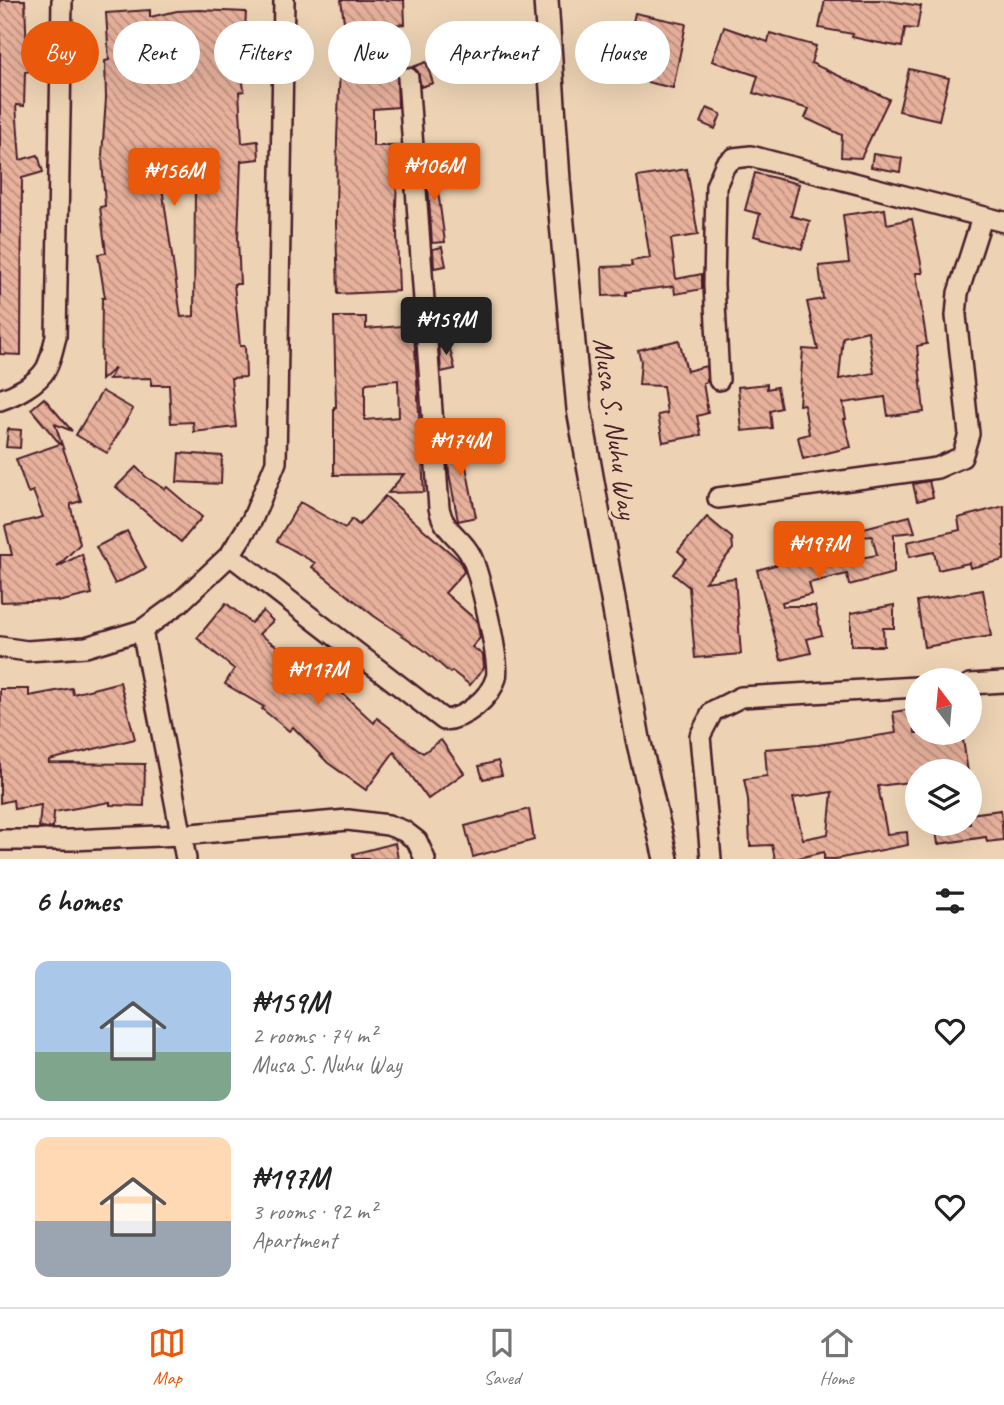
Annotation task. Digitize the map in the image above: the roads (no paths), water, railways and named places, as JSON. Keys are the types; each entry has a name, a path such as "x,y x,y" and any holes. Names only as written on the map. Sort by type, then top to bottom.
{"street":[{"path":"0,400 31,384 45,370 56,337 62,0"},
{"path":"0,647 27,651 86,647 142,630 179,603 230,555 252,520 276,462 284,0"},
{"name":"Musa S. Nuhu Way","path":"546,0 558,180 579,409 638,739 666,859"},
{"path":"230,555 444,720 465,714 486,694 497,676 496,654 471,554 442,520 439,508 408,84"},
{"path":"719,380 714,285 716,186 725,165 734,158 751,156 1004,222"},
{"path":"718,498 937,468 962,457 969,434 956,316 958,293 982,218"},
{"path":"142,630 186,859"},
{"path":"982,683 1004,682"},
{"path":"710,859 700,736 713,711 741,697 905,688"},
{"path":"0,841 180,835 348,820 388,825 404,831 417,841 425,859"}]}
